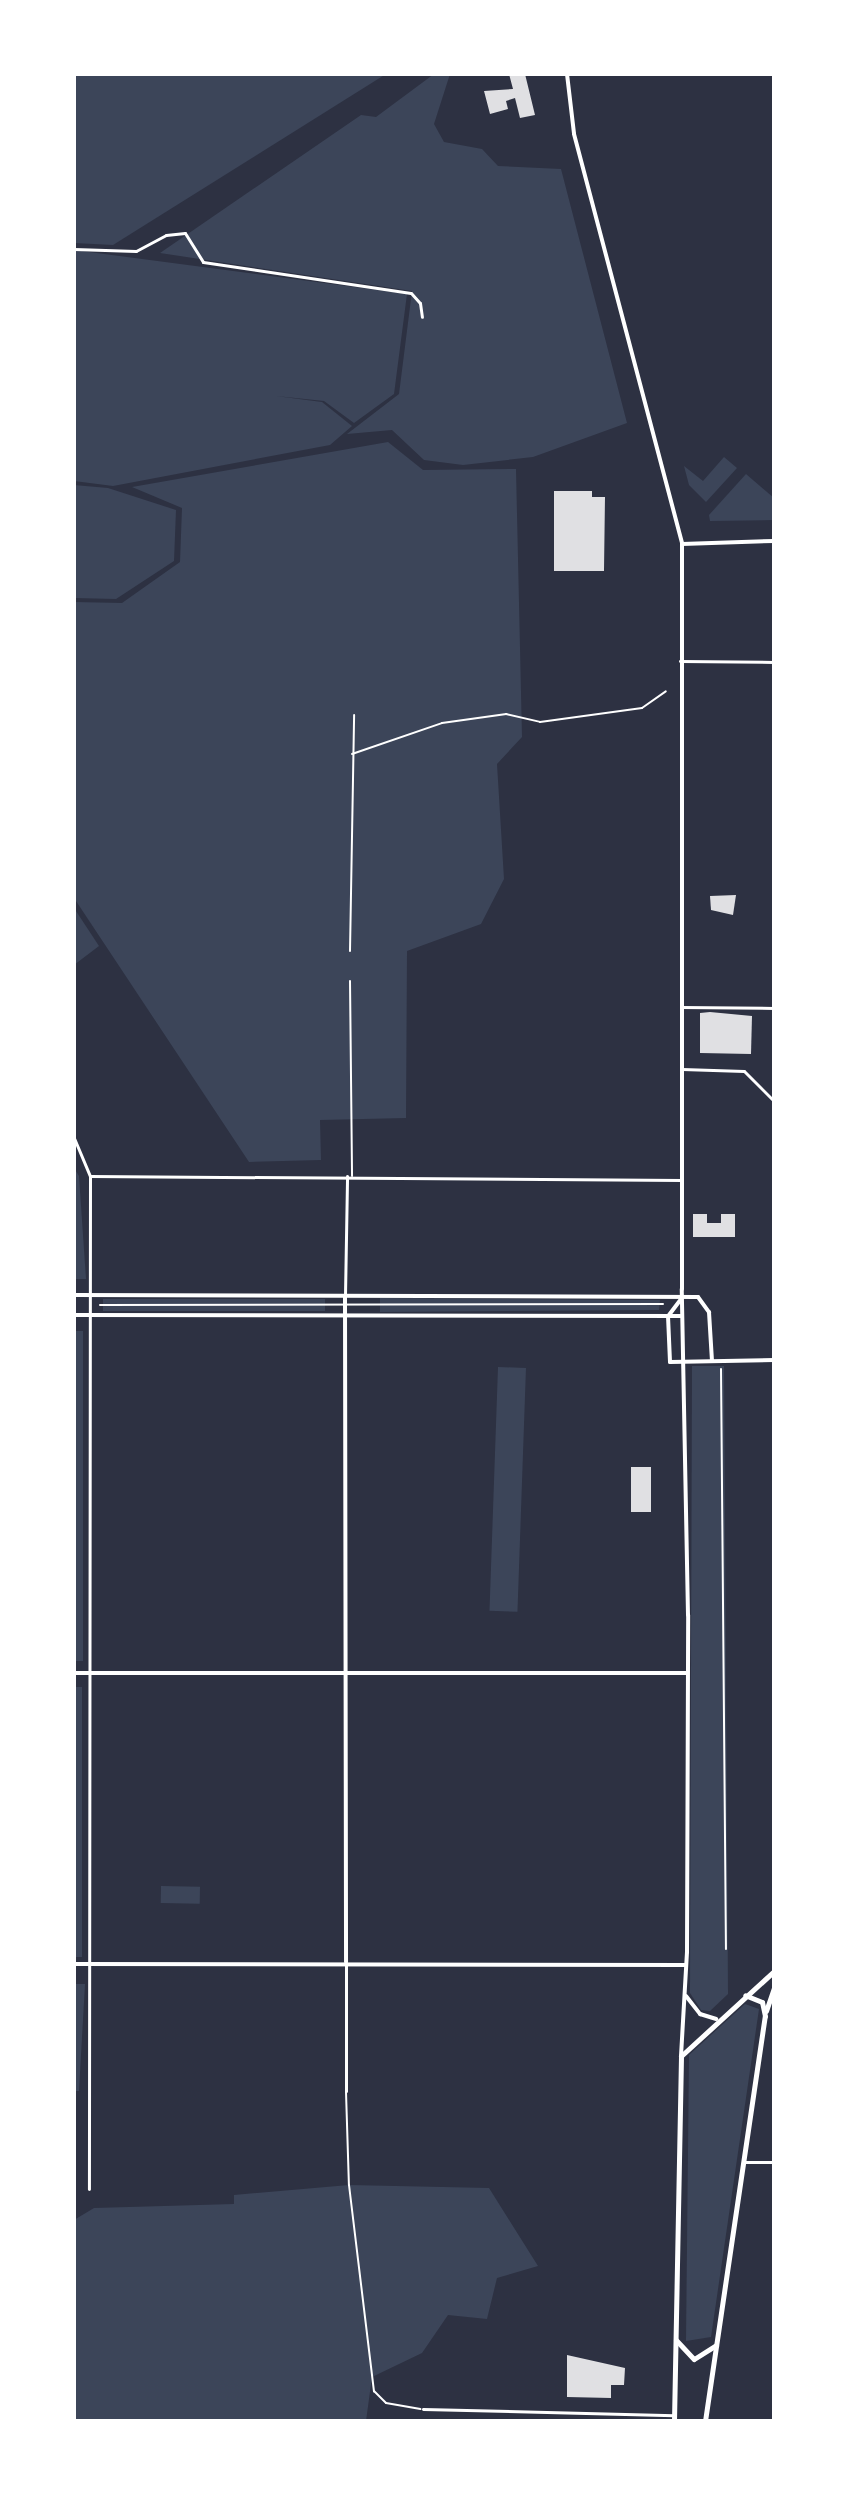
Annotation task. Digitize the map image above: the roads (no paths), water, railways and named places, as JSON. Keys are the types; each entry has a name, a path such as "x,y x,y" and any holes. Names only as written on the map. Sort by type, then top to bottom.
{"main road":[{"path":"674,2418 681,2056 716,2019 773,1971"},
{"path":"705,2421 765,2016 774,1988"},
{"path":"744,1994 762,2002 765,2016"},
{"path":"676,2340 694,2359 703,2358 717,2344"}],"street":[{"path":"567,74 574,134 682,544 682,1316 687,1673 686,1965 681,2056"},
{"path":"74,249 136,251 166,235 185,233 203,262 411,293 420,303 422,317"},
{"path":"682,544 774,541"},
{"path":"680,661 774,662"},
{"path":"352,754 442,723 506,714 540,722 642,708 666,691"},
{"path":"350,951 354,715"},
{"path":"350,981 345,1295 346,2091 349,2185 374,2391 402,2409 674,2418"},
{"path":"681,1007 774,1008"},
{"path":"682,1069 744,1071 774,1101"},
{"path":"74,1138 90,1176 89,2189"},
{"path":"90,1176 682,1180"},
{"path":"74,1295 682,1298 707,1304 712,1361"},
{"path":"682,1298 668,1316 668,1358 685,1362 774,1360"},
{"path":"100,1305 663,1304"},
{"path":"74,1315 682,1316"},
{"path":"74,1714 75,1326"},
{"path":"721,1369 726,1949"},
{"path":"74,1673 687,1673"},
{"path":"74,1964 346,1962 686,1965"},
{"path":"685,1994 700,2014 716,2019"},
{"path":"743,2162 774,2162"}]}
